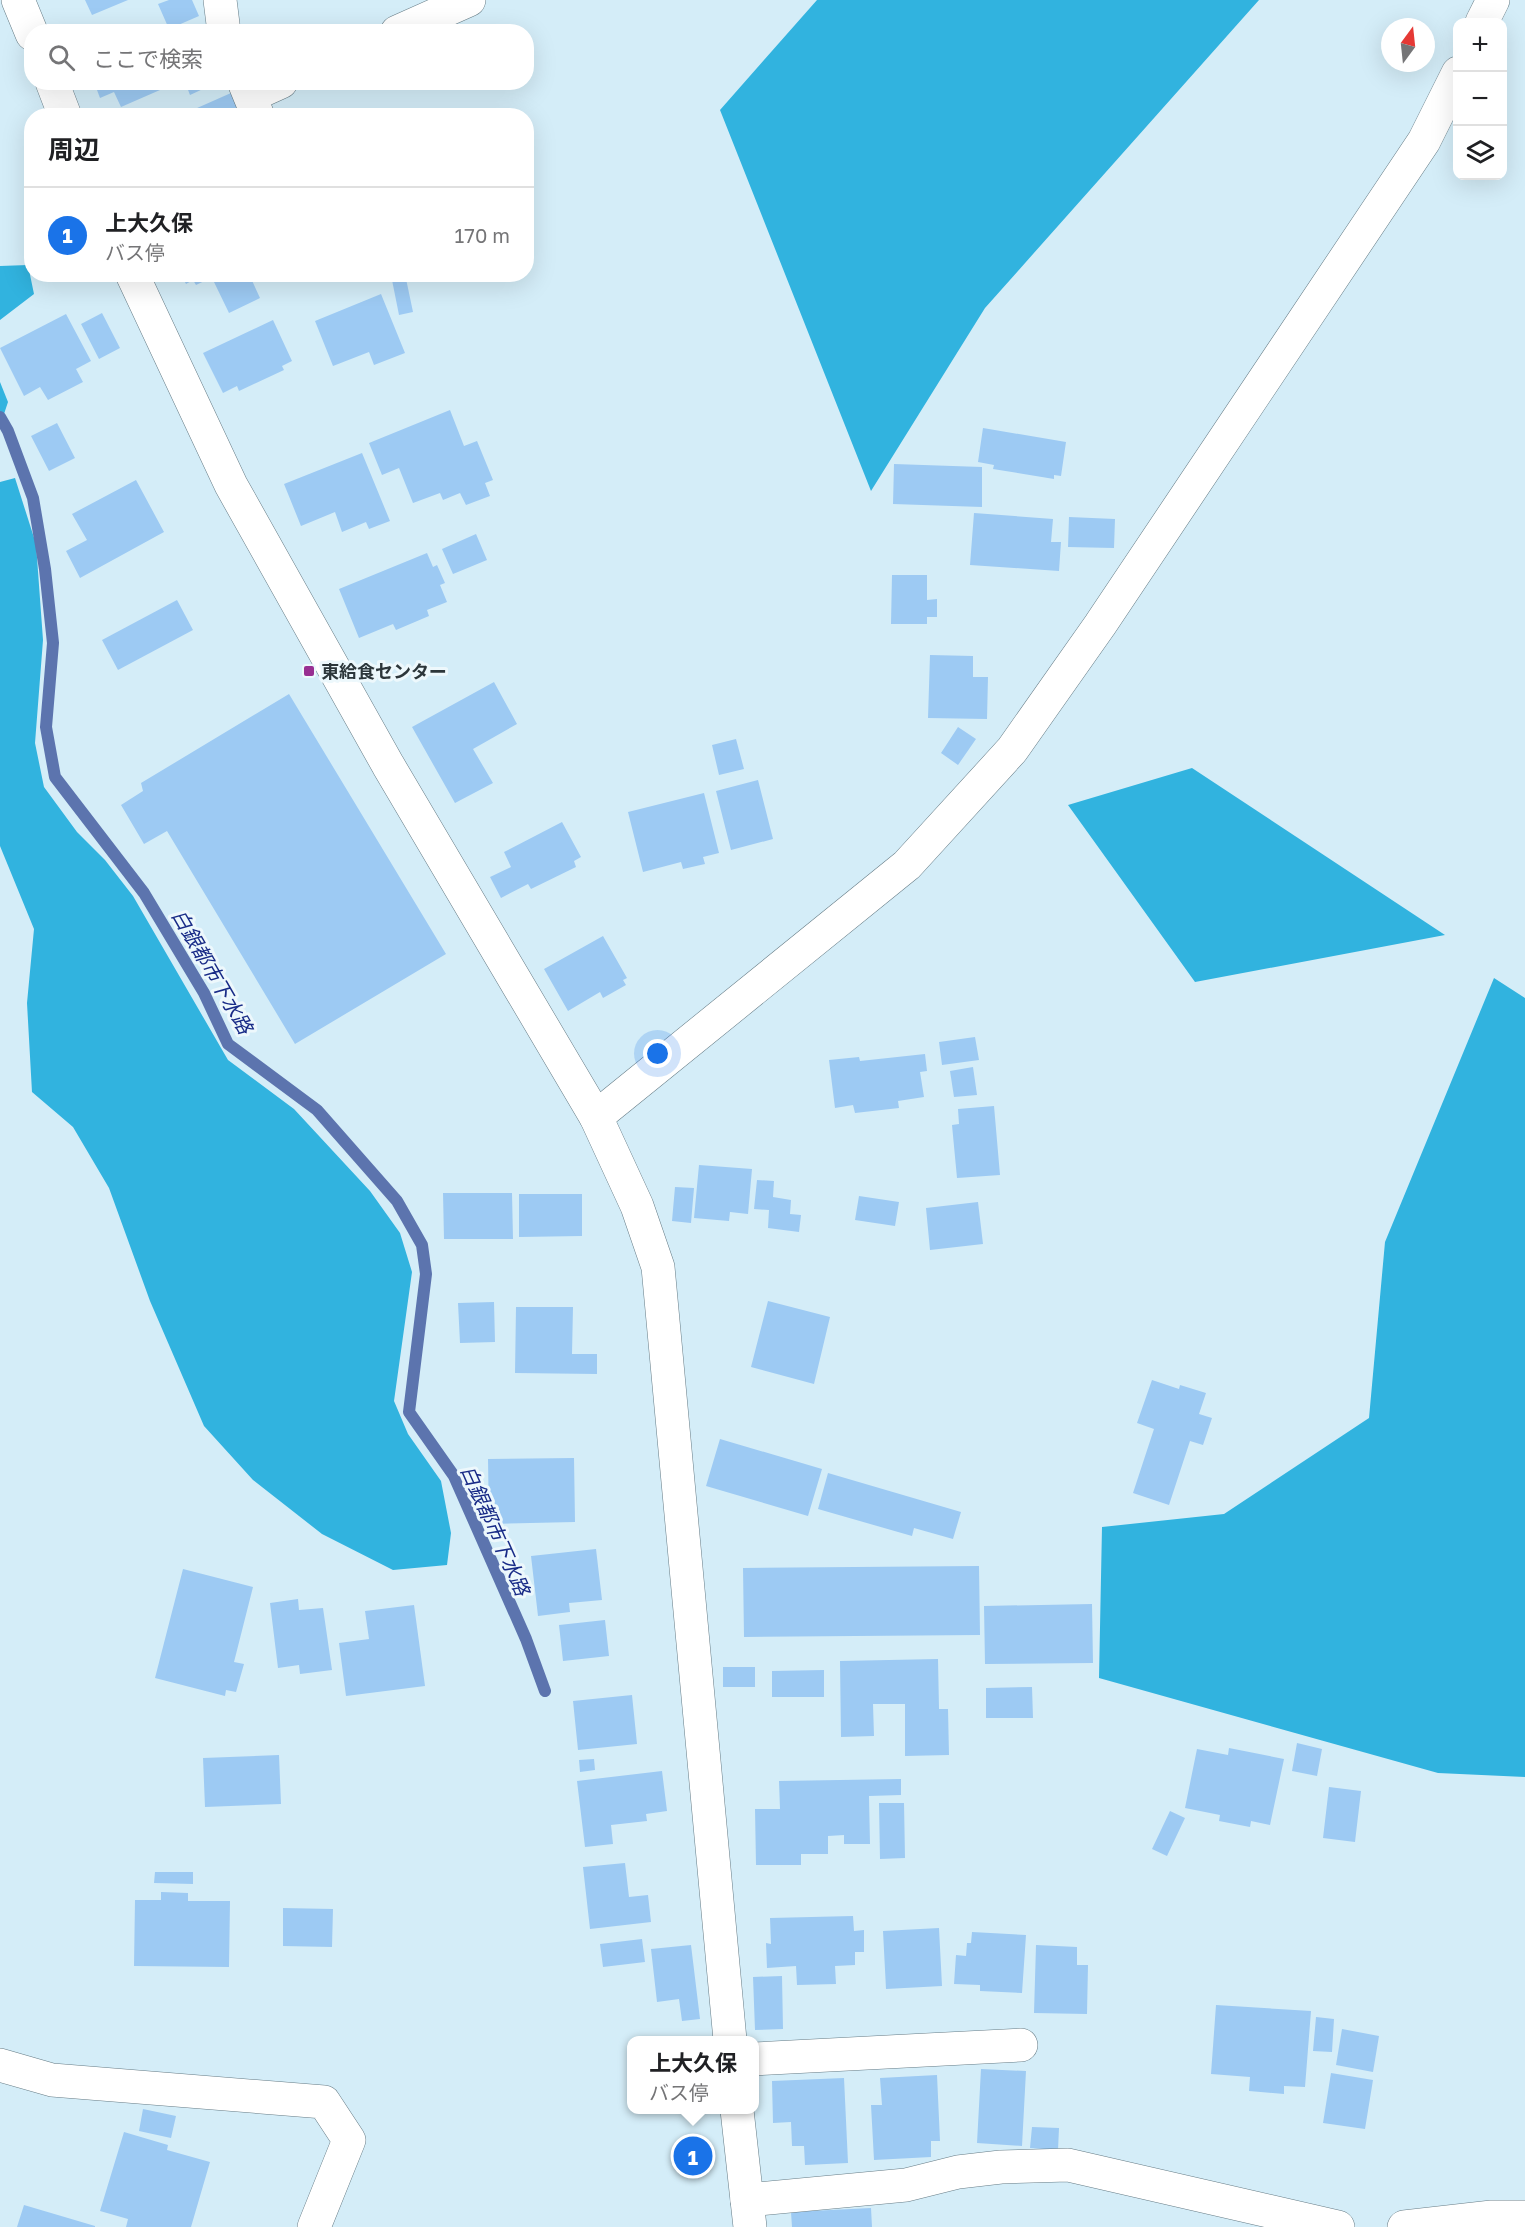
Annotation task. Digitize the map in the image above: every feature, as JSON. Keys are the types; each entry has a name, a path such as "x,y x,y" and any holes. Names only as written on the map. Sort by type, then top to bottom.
{"street":[{"path":"18,0 28,24"},
{"path":"220,0 223,24"},
{"path":"415,24 469,0"},
{"path":"1484,18 1493,0"},
{"path":"596,1117 907,865 1012,750 1100,625 1424,141 1453,83"},
{"path":"55,90 62,108"},
{"path":"251,98 266,90"},
{"path":"136,282 231,484 388,765 596,1117 638,1206 658,1267 730,2036"},
{"path":"759,2059 1021,2045"},
{"path":"0,2065 52,2080 324,2102 349,2140 314,2227"},
{"path":"738,2114 748,2214 906,2185 958,2172 1001,2167 1068,2165 1338,2227"},
{"path":"1404,2227 1492,2217 1525,2217"}],"shaded area":[{"path":"817,0 1259,0 985,308 871,491 720,110"},
{"path":"24,265 24,282 32,282 34,294 0,320 0,266"},
{"path":"0,382 8,402 0,426"},
{"path":"15,478 36,544 43,640 35,743 44,787 77,832 105,860 133,896 228,1060 294,1109 370,1191 400,1233 412,1272 394,1401 408,1434 441,1481 451,1533 447,1565 393,1570 322,1534 253,1480 204,1426 150,1301 109,1188 73,1127 32,1092 27,1003 34,929 0,846 0,482"},
{"path":"1192,768 1445,935 1195,982 1068,805"},
{"path":"1494,978 1525,998 1525,1777 1438,1773 1099,1678 1102,1527 1224,1514 1369,1418 1385,1242"}],"building":[{"path":"85,0 128,0 92,15"},
{"path":"169,0 192,0 199,16 181,24 167,24 158,4"},
{"path":"97,90 160,90 121,107 114,92 100,98"},
{"path":"188,90 201,90 190,95"},
{"path":"231,93 238,108 197,108"},
{"path":"214,282 253,282 260,298 229,313"},
{"path":"392,282 407,282 413,312 399,315"},
{"path":"381,294 405,353 374,365 369,352 333,366 315,321"},
{"path":"102,313 120,348 99,359 81,324"},
{"path":"66,314 91,361 76,369 83,382 48,400 40,387 24,396 0,348"},
{"path":"273,320 292,361 282,366 284,370 239,391 237,386 223,393 203,353"},
{"path":"450,410 464,446 477,441 493,480 485,483 490,496 466,505 460,493 443,500 440,493 413,503 399,468 382,475 369,443"},
{"path":"57,423 75,458 49,471 31,436"},
{"path":"983,428 1066,442 1061,476 1054,475 1054,479 993,469 994,465 978,462"},
{"path":"362,453 390,521 369,529 366,522 342,532 335,512 301,526 284,484"},
{"path":"894,464 982,467 982,507 893,504"},
{"path":"136,480 164,532 80,578 66,551 87,540 72,514"},
{"path":"974,513 1053,519 1051,542 1061,542 1059,571 970,565"},
{"path":"1069,517 1115,519 1114,548 1068,547"},
{"path":"476,534 487,560 453,574 442,549"},
{"path":"427,553 433,567 437,565 445,583 440,585 447,602 427,610 429,616 396,630 393,624 359,638 339,589"},
{"path":"892,575 927,575 927,600 937,599 937,617 927,617 927,624 891,624"},
{"path":"177,600 193,630 118,670 102,640"},
{"path":"930,655 973,656 973,677 988,677 987,719 928,718"},
{"path":"494,682 517,724 473,749 493,783 455,803 412,727"},
{"path":"289,694 446,954 295,1044 167,831 144,844 121,805 143,791 141,783"},
{"path":"958,727 976,739 958,765 941,753"},
{"path":"736,739 744,769 719,775 712,745"},
{"path":"758,780 773,839 731,850 716,791"},
{"path":"704,793 719,853 703,857 705,864 683,869 681,862 643,872 628,812"},
{"path":"562,822 581,857 574,861 576,867 531,889 528,884 501,898 490,877 511,867 504,852"},
{"path":"603,936 627,978 623,980 626,985 603,998 600,992 568,1011 544,969"},
{"path":"975,1037 979,1060 942,1065 939,1042"},
{"path":"925,1054 927,1071 920,1072 924,1097 898,1101 899,1108 855,1113 853,1105 835,1108 829,1060 859,1057 860,1061"},
{"path":"973,1067 977,1095 954,1097 950,1071"},
{"path":"994,1106 1000,1175 957,1178 952,1125 959,1124 958,1109"},
{"path":"699,1165 752,1169 748,1214 730,1212 729,1221 694,1218"},
{"path":"757,1180 774,1181 773,1197 791,1200 790,1214 801,1215 799,1232 768,1228 769,1210 754,1209"},
{"path":"675,1187 694,1188 691,1223 672,1221"},
{"path":"443,1193 512,1193 513,1239 444,1239"},
{"path":"519,1194 582,1194 582,1236 519,1237"},
{"path":"859,1196 899,1202 895,1226 855,1220"},
{"path":"978,1202 983,1244 930,1250 926,1208"},
{"path":"768,1301 830,1317 814,1384 751,1367"},
{"path":"494,1302 495,1342 460,1343 458,1303"},
{"path":"516,1307 573,1307 572,1354 597,1354 597,1374 515,1373"},
{"path":"1152,1380 1179,1389 1180,1385 1206,1393 1199,1414 1212,1418 1203,1445 1190,1441 1169,1505 1133,1493 1154,1429 1137,1423"},
{"path":"720,1439 822,1469 808,1516 706,1486"},
{"path":"574,1458 575,1522 489,1524 488,1459"},
{"path":"828,1473 961,1512 953,1539 914,1528 912,1536 818,1509"},
{"path":"596,1549 602,1600 569,1603 570,1612 538,1616 531,1556"},
{"path":"979,1566 980,1635 744,1637 743,1568"},
{"path":"183,1569 253,1587 234,1662 244,1664 236,1692 226,1690 225,1696 155,1678"},
{"path":"298,1599 299,1610 323,1608 332,1670 300,1674 299,1665 278,1668 270,1603"},
{"path":"1092,1604 1093,1663 985,1664 984,1606"},
{"path":"414,1605 425,1686 346,1696 339,1643 369,1639 365,1611"},
{"path":"605,1620 609,1656 563,1661 559,1625"},
{"path":"938,1659 939,1709 948,1709 949,1755 905,1756 905,1704 873,1704 874,1736 841,1737 840,1661"},
{"path":"723,1667 755,1667 755,1687 723,1687"},
{"path":"824,1670 824,1697 772,1697 772,1671"},
{"path":"1032,1687 1033,1718 986,1718 986,1688"},
{"path":"632,1695 637,1744 578,1750 573,1701"},
{"path":"1297,1743 1322,1749 1317,1776 1292,1771"},
{"path":"1229,1748 1284,1759 1270,1825 1251,1821 1250,1827 1219,1821 1220,1815 1185,1808 1197,1749 1228,1755"},
{"path":"279,1755 281,1804 205,1807 203,1758"},
{"path":"594,1759 595,1770 580,1772 579,1760"},
{"path":"662,1771 667,1811 646,1814 647,1821 611,1825 613,1844 585,1847 577,1781"},
{"path":"901,1779 901,1795 869,1796 870,1844 844,1844 844,1835 828,1836 828,1854 801,1854 801,1865 756,1865 755,1809 780,1809 779,1781"},
{"path":"1329,1787 1361,1791 1355,1842 1323,1838"},
{"path":"879,1803 904,1803 905,1858 880,1859"},
{"path":"1170,1811 1185,1818 1167,1856 1152,1849"},
{"path":"625,1863 629,1897 648,1895 651,1922 590,1929 583,1867"},
{"path":"155,1872 193,1872 193,1884 154,1883"},
{"path":"161,1892 188,1893 188,1901 230,1901 229,1967 134,1966 135,1900 161,1900"},
{"path":"283,1908 333,1909 332,1947 283,1946"},
{"path":"853,1916 854,1931 864,1930 864,1952 855,1952 855,1965 835,1966 836,1984 797,1985 796,1966 767,1968 766,1943 771,1944 770,1918"},
{"path":"939,1928 942,1986 886,1989 883,1931"},
{"path":"972,1932 1026,1935 1022,1993 980,1991 980,1985 954,1984 956,1955 966,1956 967,1943 971,1943"},
{"path":"642,1939 645,1962 603,1967 600,1944"},
{"path":"691,1945 700,2019 682,2021 679,1999 657,2002 651,1949"},
{"path":"1036,1945 1077,1947 1077,1965 1088,1965 1087,2014 1034,2013"},
{"path":"782,1976 783,2029 755,2030 753,1977"},
{"path":"1216,2005 1311,2011 1305,2087 1284,2086 1284,2094 1249,2091 1250,2077 1211,2074"},
{"path":"1316,2017 1334,2019 1332,2052 1313,2051"},
{"path":"1342,2029 1379,2036 1373,2072 1336,2065"},
{"path":"981,2069 1026,2071 1022,2146 977,2143"},
{"path":"1331,2073 1373,2080 1365,2129 1323,2123"},
{"path":"937,2075 940,2141 931,2141 931,2157 874,2160 871,2105 882,2105 880,2078"},
{"path":"844,2078 848,2163 805,2165 804,2146 792,2146 791,2122 773,2123 772,2081"},
{"path":"143,2109 176,2116 171,2138 139,2131"},
{"path":"1032,2127 1059,2128 1058,2150 1030,2148"},
{"path":"124,2132 168,2145 167,2150 210,2162 191,2227 126,2227 128,2219 100,2211"},
{"path":"24,2205 95,2226 95,2227 17,2227"},
{"path":"871,2208 872,2227 792,2227 791,2212"}],"waterway":[{"name":"白銀都市下水路","path":"0,417 8,431 33,498 45,569 53,643 46,727 55,777 144,893 204,993 228,1044 317,1110 397,1201 422,1245 426,1274 409,1412 454,1476 526,1639 545,1691"}],"place":[{"name":"東給食センター","path":"309,671"},
{"name":"上大久保","path":"693,2156"}]}
